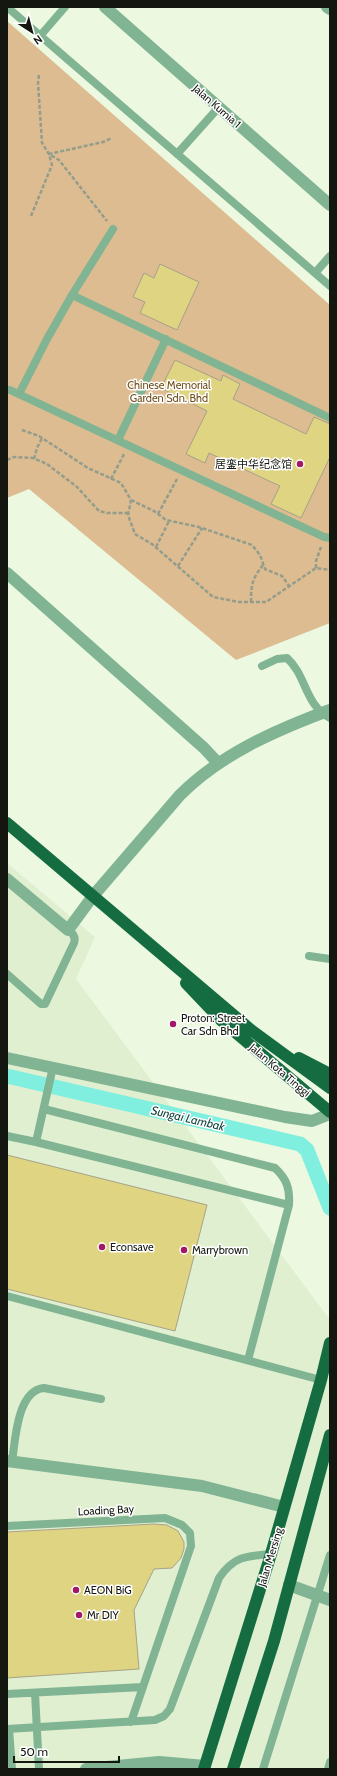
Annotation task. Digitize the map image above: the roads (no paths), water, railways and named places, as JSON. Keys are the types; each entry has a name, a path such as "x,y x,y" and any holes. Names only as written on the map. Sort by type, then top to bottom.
{"highway":[{"name":"Jalan Kota Tinggi","path":"7,823 251,1030 330,1088"},
{"name":"Jalan Kota Tinggi","path":"147,941 222,1021 330,1113"},
{"path":"251,1030 330,1074"},
{"name":"Jalan Mersing","path":"205,1767 271,1554 321,1380 330,1343"},
{"path":"233,1769 274,1641 330,1436"}],"street":[{"name":"Jalan Kurnia 1","path":"105,7 330,205"},
{"path":"7,573 204,748 218,763"},
{"path":"7,879 68,930 93,896 180,795 195,780 218,763 268,735 327,713"},
{"path":"7,1058 52,1073 284,1117 312,1121 330,1113"},
{"path":"10,1462 202,1486 284,1507"},
{"path":"289,1585 330,1600"},
{"path":"86,1769 129,1767 159,1762 205,1767"}],"lane":[{"path":"7,7 330,286"},
{"path":"40,36 65,7"},
{"path":"177,154 219,107"},
{"path":"19,394 72,295 113,229"},
{"path":"315,273 330,256"},
{"path":"72,295 330,418"},
{"path":"118,440 166,339"},
{"path":"7,390 129,444 327,537"},
{"path":"262,666 277,659 287,658 295,666 308,696 327,713"},
{"path":"7,974 41,1004 45,1004 74,943 75,939 73,933 68,930"},
{"path":"309,956 330,960"},
{"path":"36,1142 52,1073"},
{"path":"44,1109 275,1168 283,1175 290,1193 289,1205 248,1360"},
{"path":"7,1136 289,1205"},
{"path":"7,1296 321,1380"},
{"path":"10,1462 18,1418 33,1391 38,1388 44,1388 101,1399"},
{"name":"Loading Bay","path":"7,1526 165,1518 182,1525 190,1533 191,1546 143,1687"},
{"path":"12,1769 8,1729 155,1720 164,1716 170,1709 219,1578 227,1567 236,1559 245,1556 271,1554"},
{"path":"263,1769 330,1555"},
{"path":"7,1694 143,1687 130,1722"},
{"path":"35,1693 39,1769"},
{"path":"328,1769 330,1762"}],"waterway":[{"name":"Sungai Lambak","path":"7,1076 300,1144 307,1150 330,1208"}],"place":[{"name":"居銮中华纪念馆","path":"300,464"},
{"name":"Proton: Street Car Sdn Bhd","path":"173,1024"},
{"name":"Econsave","path":"102,1247"},
{"name":"Marrybrown","path":"184,1250"},
{"name":"AEON BiG","path":"76,1590"},
{"name":"Mr DIY","path":"79,1615"}],"park label":[{"name":"Chinese Memorial Garden Sdn. Bhd","path":"169,391"}]}
